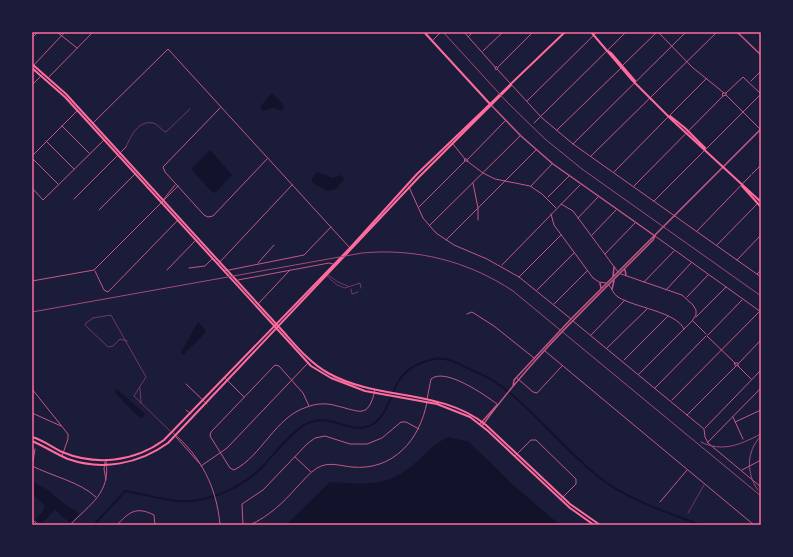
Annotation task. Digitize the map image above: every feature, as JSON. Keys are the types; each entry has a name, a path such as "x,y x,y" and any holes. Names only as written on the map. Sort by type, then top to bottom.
{"main road":[{"path":"424,32 491,105"},
{"path":"32,441 62,456 81,462 105,465 123,463 140,458 163,447 176,436 207,404 409,188 511,84 565,32"},
{"path":"591,32 650,98 688,132 760,202 761,207"},
{"path":"32,66 48,78 65,95 203,246 213,259 219,263 223,271 310,360 329,373 387,396 427,400 457,411 481,425 516,455"},
{"path":"32,437 63,452 82,458 106,461 126,458 142,453 159,444 173,434 275,325 350,248 407,185 491,105"},
{"path":"119,154 135,174 162,201"},
{"path":"178,219 227,270 275,325"},
{"path":"278,328 308,363 331,378 375,391 388,392 458,408 483,423 562,499 594,525"},
{"path":"562,499 600,525"}],"street":[{"path":"32,38 38,32"},
{"path":"57,32 77,48"},
{"path":"32,66 66,32"},
{"path":"48,78 93,32"},
{"path":"432,41 441,32"},
{"path":"464,32 495,67 495,69 498,70 526,101 573,144 761,277"},
{"path":"468,37 473,32"},
{"path":"482,52 503,32"},
{"path":"498,70 498,67 533,32"},
{"path":"526,101 597,32"},
{"path":"534,123 626,32"},
{"path":"481,425 535,359 601,288 761,129 726,94 687,62 657,32 557,130"},
{"path":"573,144 686,32"},
{"path":"591,156 717,32"},
{"path":"737,32 761,55"},
{"path":"92,124 168,49 350,248"},
{"path":"751,81 761,71"},
{"path":"32,85 43,74"},
{"path":"634,187 743,77 761,94 654,201"},
{"path":"614,172 707,78"},
{"path":"491,105 521,136 553,164 760,312 671,401"},
{"path":"221,108 164,164 163,168 204,215 209,217 213,216 268,159"},
{"path":"59,184 32,157 78,109"},
{"path":"418,208 506,121"},
{"path":"62,126 89,154"},
{"path":"429,226 521,136"},
{"path":"32,188 43,200 46,198 105,138"},
{"path":"46,142 74,169"},
{"path":"453,144 466,160 483,173 504,182 530,186 542,194 557,208"},
{"path":"74,199 126,147"},
{"path":"446,240 536,150"},
{"path":"530,186 553,164"},
{"path":"696,231 761,165"},
{"path":"99,210 135,174"},
{"path":"548,197 569,176"},
{"path":"473,183 478,208 478,220"},
{"path":"162,201 176,184"},
{"path":"501,266 581,184"},
{"path":"219,263 293,185"},
{"path":"407,185 429,226 446,240 501,266 536,290 704,429 705,437 708,443 761,486"},
{"path":"32,281 94,270 178,186"},
{"path":"578,218 599,197"},
{"path":"716,245 760,202"},
{"path":"561,204 571,209 618,272 686,298 696,310 696,315 692,321"},
{"path":"591,236 617,210"},
{"path":"551,214 552,222 594,279 600,283 606,283 609,285 617,297 669,316 682,325 684,329"},
{"path":"94,270 106,292 108,292 178,219"},
{"path":"605,254 635,223"},
{"path":"223,271 304,255 331,226"},
{"path":"519,277 561,234"},
{"path":"737,260 761,235"},
{"path":"572,320 621,274 655,236"},
{"path":"168,270 196,240"},
{"path":"257,264 274,245"},
{"path":"644,282 675,251"},
{"path":"536,290 574,252"},
{"path":"189,268 205,266 213,259"},
{"path":"237,281 328,263 334,264"},
{"path":"666,290 692,263"},
{"path":"613,277 614,267"},
{"path":"625,269 626,275"},
{"path":"258,304 291,270"},
{"path":"553,304 587,270"},
{"path":"757,274 761,270"},
{"path":"686,298 709,275"},
{"path":"612,289 614,280"},
{"path":"600,283 601,288"},
{"path":"639,374 726,287"},
{"path":"655,388 743,299"},
{"path":"591,335 625,300"},
{"path":"607,348 647,308"},
{"path":"467,314 472,312 492,325 535,359"},
{"path":"623,361 669,316"},
{"path":"692,321 752,379"},
{"path":"687,415 761,340"},
{"path":"543,350 754,525"},
{"path":"201,465 222,453 310,360"},
{"path":"308,406 303,393 292,380 279,366 274,366 210,435 222,453 230,469 236,470 289,417 308,406 328,404 355,412 361,412 369,406 375,391"},
{"path":"518,379 533,392 537,393 563,366"},
{"path":"704,429 761,370"},
{"path":"250,525 279,506 311,473 326,464 358,468 385,462 407,447 420,429 431,379 435,376 449,377 469,386 497,405"},
{"path":"225,378 244,397"},
{"path":"186,384 207,404"},
{"path":"708,443 761,388"},
{"path":"32,389 69,436 62,456"},
{"path":"186,410 191,414"},
{"path":"735,422 761,410"},
{"path":"32,413 62,426"},
{"path":"733,417 743,439"},
{"path":"243,525 242,504 263,490 294,457 310,442 319,437 328,437 350,444 362,445 382,438 400,423 406,422 420,429"},
{"path":"173,434 192,451 201,465 214,492 220,525"},
{"path":"176,436 201,465"},
{"path":"516,455 533,439 553,456 577,480 576,484 562,499"},
{"path":"32,469 35,449"},
{"path":"192,451 193,457"},
{"path":"294,457 311,473"},
{"path":"741,470 761,460"},
{"path":"70,525 104,489 106,480 106,461"},
{"path":"32,466 55,477 83,487 96,497"},
{"path":"660,502 687,469"},
{"path":"117,525 130,512 136,510 154,515 155,525"},
{"path":"32,519 38,525"}],"lane":[{"path":"126,147 139,126 153,123 166,132 190,109"},
{"path":"328,276 337,285 345,288 360,283 361,288"},
{"path":"328,276 350,287"},
{"path":"350,287 352,294 358,292"},
{"path":"127,341 120,339 113,346 108,346 85,325 93,318 110,315 127,341 146,377 134,396 173,434"},
{"path":"140,386 141,403"},
{"path":"688,513 704,485"}],"shaded area":[{"path":"272,93 282,103 284,108 281,111 274,107 263,111 260,107"},
{"path":"210,150 232,175 215,193 211,191 191,169"},
{"path":"317,172 333,178 341,175 344,179 336,189 327,191 312,182 312,178"},
{"path":"198,322 206,331 182,355 181,352"},
{"path":"117,389 145,414 142,418 138,416 116,394 115,391"},
{"path":"448,437 469,442 512,484 560,525 286,525 330,482 364,484 384,481 404,472 434,446"},
{"path":"32,481 48,490 64,504 79,513 70,523 55,510 41,524 36,519 43,511 45,506 32,494"}],"waterway":[{"path":"94,525 125,491 177,501 188,501 212,497 235,487 256,473 289,437 306,424 324,420 356,428 373,424 380,418 385,410 402,376 410,369 421,363 439,358 456,362 477,372 504,388 600,478 612,486 636,500 701,525"}],"railway":[{"path":"443,32 508,103 545,139 582,169 761,296"},
{"path":"32,312 362,253 402,253 441,259 460,264 513,291 761,496"},
{"path":"701,442 717,447 732,446 761,434"},
{"path":"758,490 751,477 749,463 750,455 756,442 761,436"}]}
